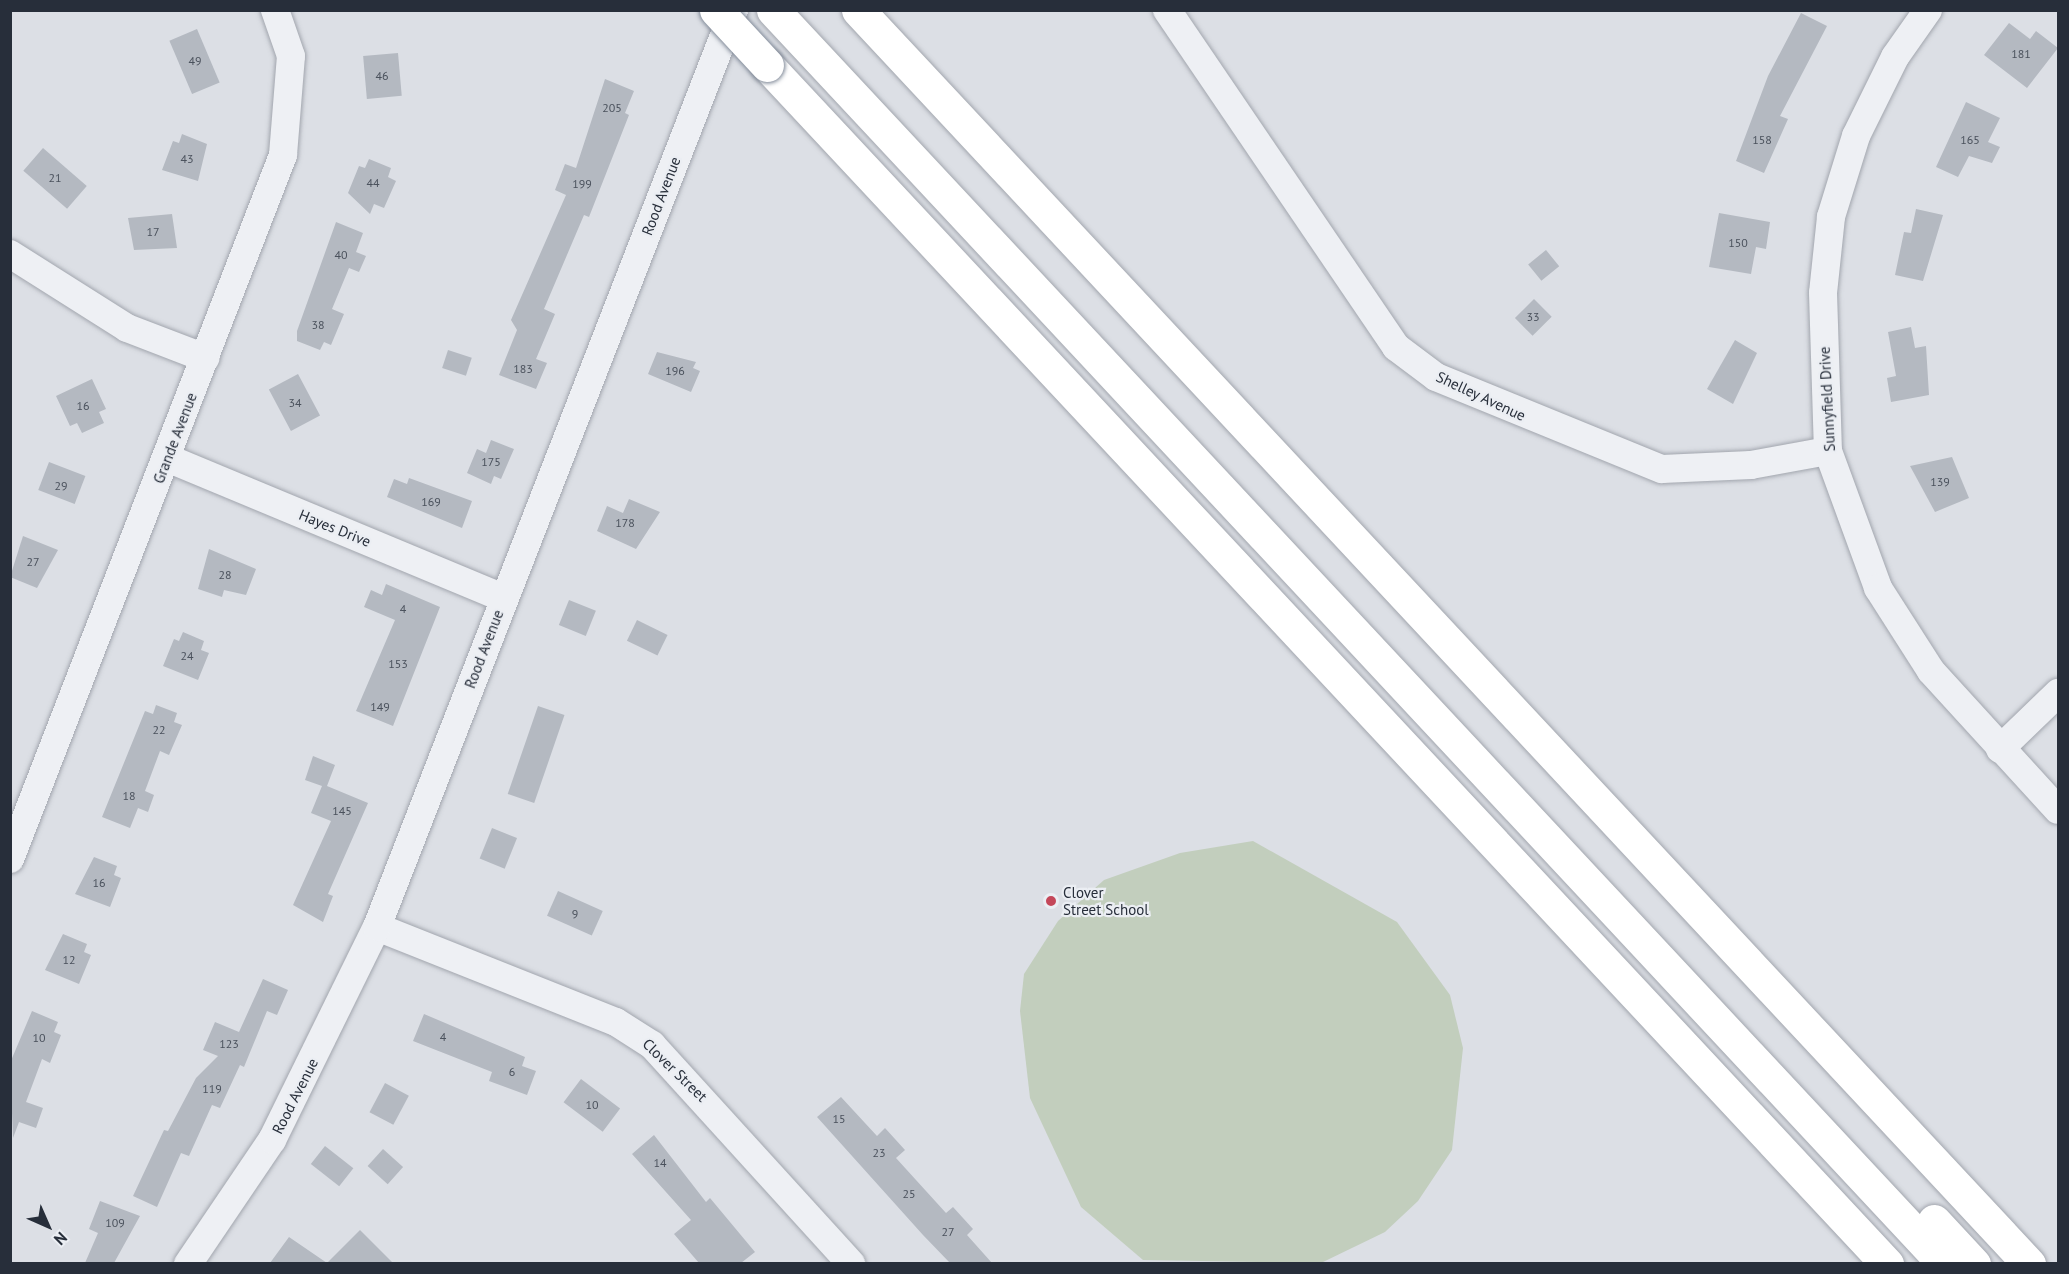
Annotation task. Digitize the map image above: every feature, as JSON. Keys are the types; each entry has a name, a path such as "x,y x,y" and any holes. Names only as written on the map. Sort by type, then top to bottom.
{"highway":[{"path":"716,10 1887,1263"},
{"path":"858,10 2029,1263"},
{"path":"786,14 1944,1263"},
{"path":"786,14 1974,1263"}],"street":[{"name":"Grande Avenue","path":"10,859 283,155 291,56 275,10"},
{"name":"Rood Avenue","path":"188,1263 272,1140 376,927 734,10"},
{"name":"Shelley Avenue","path":"1167,10 1389,338 1436,377 1662,469 1750,465 1828,451"},
{"name":"Sunnyfield Drive","path":"1928,10 1895,57 1856,136 1831,217 1823,293 1828,451 1878,588 1931,671 2058,810"},
{"path":"10,254 127,328 205,358"},
{"name":"Hayes Drive","path":"167,458 504,598"},
{"path":"2000,749 2058,693"},
{"name":"Clover Street","path":"376,927 616,1022 652,1045 851,1263"}],"green space":[{"path":"1253,841 1397,922 1450,995 1463,1048 1452,1150 1418,1201 1385,1232 1321,1263 1143,1260 1081,1207 1030,1098 1020,1011 1024,974 1058,921 1104,880 1180,853"}],"building":[{"path":"1801,13 1827,26 1780,116 1788,119 1764,173 1736,161 1768,76"},
{"path":"2009,23 2030,39 2036,31 2058,48 2027,88 1984,55"},
{"path":"197,29 220,82 192,94 169,41"},
{"path":"398,53 402,96 367,99 363,56"},
{"path":"605,79 634,91 625,113 629,115 589,217 584,215 544,309 555,314 536,359 547,363 536,389 499,375 517,330 511,320 566,195 555,190 565,164 576,168"},
{"path":"1966,102 2000,118 1988,142 2000,147 1992,163 1969,156 1958,177 1936,167"},
{"path":"182,134 207,144 198,181 162,170 173,141 179,143"},
{"path":"43,148 87,186 67,209 23,171"},
{"path":"369,159 391,168 388,177 396,181 384,208 374,204 370,214 348,193 359,166 365,168"},
{"path":"1916,209 1943,215 1923,281 1895,275 1904,232 1911,233"},
{"path":"1719,213 1770,222 1766,249 1756,247 1751,274 1709,267"},
{"path":"172,214 177,248 134,250 128,218"},
{"path":"336,222 363,233 356,252 366,256 359,272 349,268 332,309 344,314 331,345 324,342 320,350 297,341 297,331"},
{"path":"1546,250 1559,266 1541,281 1528,264"},
{"path":"1534,299 1552,317 1533,336 1515,318"},
{"path":"1911,327 1915,348 1926,346 1929,395 1891,402 1887,378 1896,376 1888,332"},
{"path":"1735,340 1757,353 1733,404 1707,389"},
{"path":"448,350 472,358 466,376 442,368"},
{"path":"657,352 696,362 693,368 700,371 691,392 648,374"},
{"path":"298,374 320,415 291,431 269,389"},
{"path":"92,379 106,409 99,412 104,423 82,433 77,423 70,426 56,396"},
{"path":"491,440 514,449 501,479 494,476 491,484 467,473 477,449 486,453"},
{"path":"1952,457 1969,498 1935,512 1910,466"},
{"path":"49,462 85,476 75,504 38,490"},
{"path":"409,478 472,501 462,528 387,497 394,479 407,484"},
{"path":"629,499 660,512 636,549 597,531 607,506 623,513"},
{"path":"23,536 58,550 37,588 10,577"},
{"path":"209,549 256,569 246,595 224,590 222,597 198,589"},
{"path":"386,584 440,607 393,726 356,711 395,620 364,607 371,590 382,595"},
{"path":"569,600 596,611 586,636 559,625"},
{"path":"637,620 668,635 657,656 627,641"},
{"path":"183,632 204,641 201,650 209,653 198,680 163,666 174,639 179,641"},
{"path":"156,705 177,713 174,722 182,725 169,755 160,751 145,791 154,795 148,812 138,808 130,828 102,817 145,711 153,714"},
{"path":"538,706 564,715 534,803 508,794"},
{"path":"313,756 335,765 327,786 368,803 328,894 333,896 323,922 293,905 331,821 311,813 322,786 305,780"},
{"path":"492,828 517,838 505,869 480,859"},
{"path":"94,857 117,866 114,875 121,878 110,907 75,894"},
{"path":"558,891 603,911 592,936 547,916"},
{"path":"63,934 87,944 84,952 91,955 79,984 45,970"},
{"path":"263,979 288,990 277,1015 267,1011 244,1067 240,1065 220,1108 212,1105 189,1156 181,1153 157,1207 133,1196 164,1130 168,1131 196,1078 218,1056 203,1050 215,1022 239,1032"},
{"path":"32,1011 58,1022 54,1032 61,1035 50,1063 42,1059 26,1102 43,1108 36,1128 19,1122 13,1138 10,1063"},
{"path":"424,1014 525,1057 522,1066 536,1071 527,1095 489,1081 492,1072 413,1041"},
{"path":"581,1079 620,1108 603,1132 564,1102"},
{"path":"385,1083 409,1096 393,1125 370,1112"},
{"path":"841,1097 877,1136 885,1128 905,1150 896,1158 946,1213 953,1207 973,1229 967,1235 992,1263 950,1263 923,1235 817,1117"},
{"path":"654,1135 706,1202 710,1198 755,1252 741,1263 699,1263 674,1234 691,1220 632,1154"},
{"path":"325,1146 353,1168 339,1186 311,1164"},
{"path":"383,1149 403,1167 388,1184 368,1166"},
{"path":"100,1201 140,1216 114,1263 85,1263 98,1233 89,1229"},
{"path":"360,1230 393,1263 327,1263"},
{"path":"289,1237 327,1263 270,1263"}],"place":[{"name":"Clover Street School","path":"1051,901"}]}
